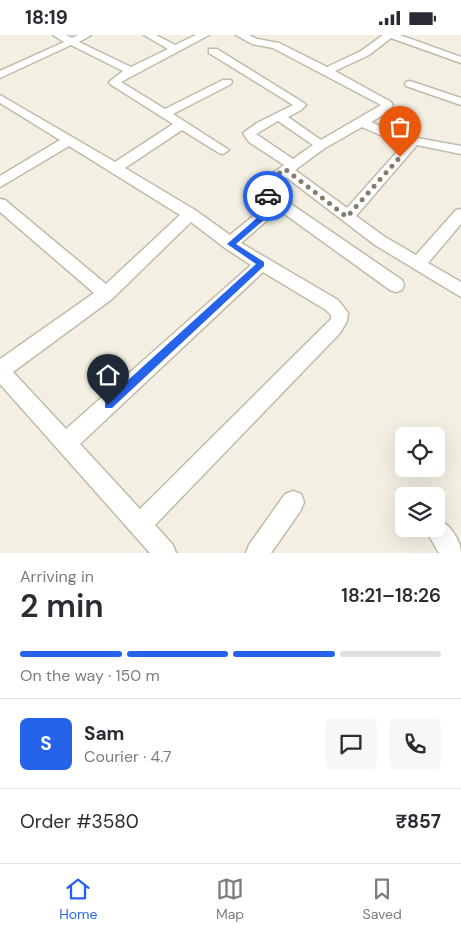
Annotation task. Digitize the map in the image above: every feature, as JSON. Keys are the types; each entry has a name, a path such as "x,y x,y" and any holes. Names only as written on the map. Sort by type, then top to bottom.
{"street":[{"path":"58,35 132,71"},
{"path":"0,75 86,35"},
{"path":"149,35 175,49"},
{"path":"204,35 114,82 223,150"},
{"path":"241,35 255,42 276,45 387,103 387,107 384,110 321,145 260,188 278,203 396,285"},
{"path":"327,71 365,53 390,35 461,60"},
{"path":"213,51 300,105 298,108 252,130 249,133 250,136 347,217 461,290"},
{"path":"166,113 227,82"},
{"path":"410,84 461,102"},
{"path":"0,98 190,214 230,244 332,305 340,313 339,321 140,525"},
{"path":"278,116 321,145"},
{"path":"362,123 386,134 413,142 461,150"},
{"path":"116,169 182,124"},
{"path":"0,182 69,141"},
{"path":"347,217 413,142"},
{"path":"0,203 106,294"},
{"path":"230,244 278,203"},
{"path":"166,553 0,371 106,294 190,214"},
{"path":"418,264 461,214"},
{"path":"66,443 262,264"},
{"path":"257,553 293,502"},
{"path":"442,537 453,553"}],"way so far":[{"path":"268,196 260,188 285,169 347,217 400,157"}],"route":[{"path":"108,405 262,264 230,244 278,203 268,196"}]}
